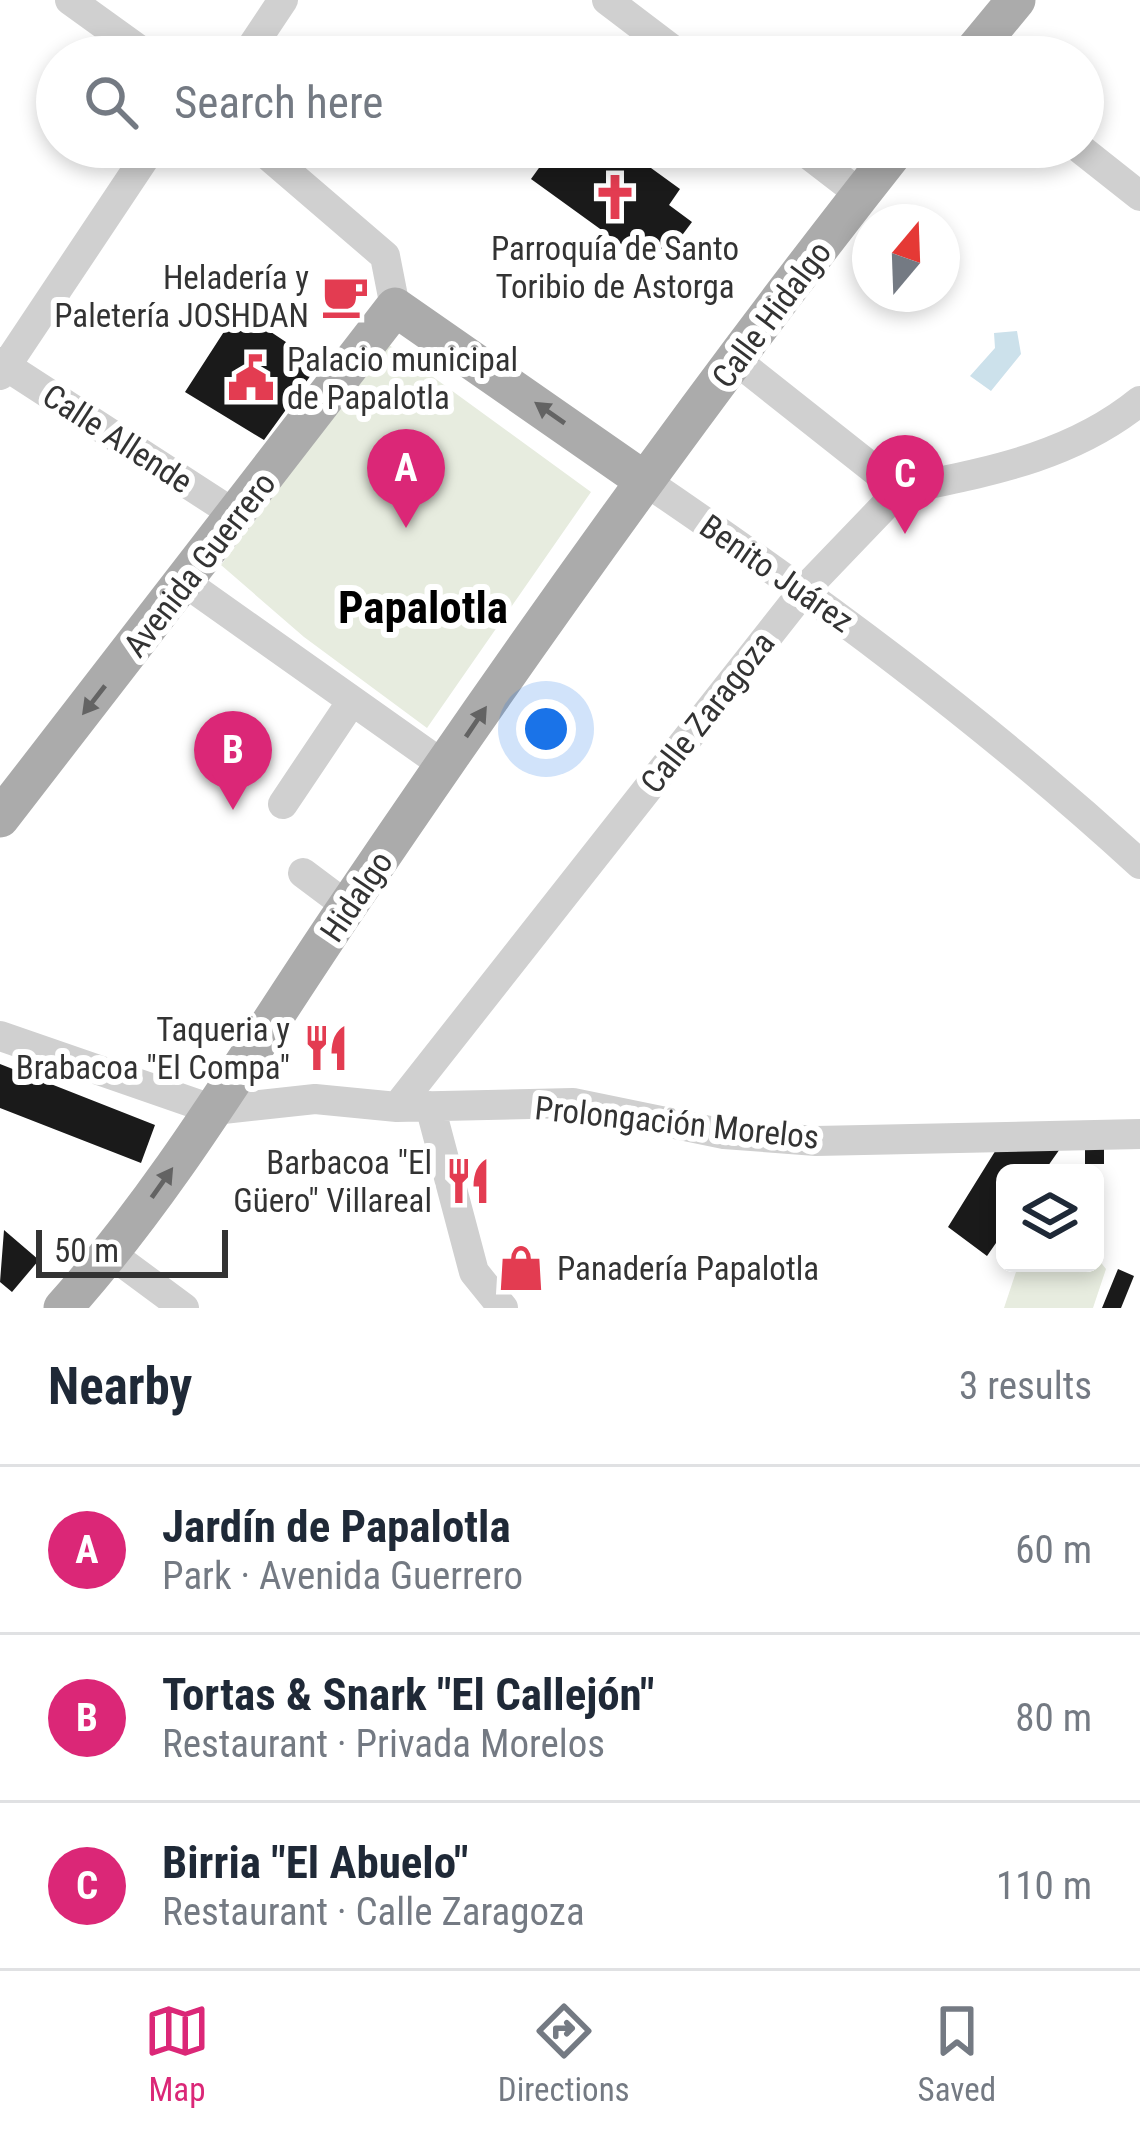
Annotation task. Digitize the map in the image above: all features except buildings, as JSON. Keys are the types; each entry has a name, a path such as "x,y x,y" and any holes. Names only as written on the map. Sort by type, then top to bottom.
{"main road":[{"path":"986,36 1016,0"},
{"name":"Calle Hidalgo","path":"645,481 881,168"},
{"name":"Benito Juárez","path":"395,307 645,481"},
{"name":"Avenida Guerrero","path":"0,818 395,307"},
{"name":"Hidalgo","path":"63,1308 111,1254 214,1110 347,906 645,481"}],"street":[{"path":"70,0 120,36"},
{"path":"259,36 283,0"},
{"path":"608,0 655,36"},
{"path":"2,368 138,168"},
{"path":"282,168 385,256 395,307"},
{"path":"826,168 860,194"},
{"path":"1104,168 1140,196"},
{"path":"736,361 900,490 1026,464 1116,420 1140,400"},
{"name":"Calle Allende","path":"2,368 236,515"},
{"name":"Benito Juárez","path":"645,481 805,589 1017,752 1140,864"},
{"name":"Calle Zaragoza","path":"397,1107 805,589 900,490"},
{"path":"186,583 446,767"},
{"path":"283,804 352,701"},
{"path":"304,873 347,906"},
{"path":"0,1036 214,1110"},
{"name":"Prolongación Morelos","path":"214,1110 315,1099 397,1107 573,1103 724,1134 815,1141 1140,1134"},
{"path":"430,1106 474,1272 503,1308"},
{"path":"111,1254 184,1308"}],"shaded area":[{"path":"385,342 591,492 427,728 304,637 221,565"},
{"path":"1106,1269 1093,1308 1004,1308 1016,1272"}],"water":[{"path":"1017,331 1021,354 991,391 970,376 995,348 994,333"}],"place":[{"name":"Parroquía de Santo Toribio de Astorga","path":"615,197"},
{"name":"Heladería y Paletería JOSHDAN","path":"345,296"},
{"name":"Palacio municipal de Papalotla","path":"251,378"},
{"name":"Jardín de Papalotla","path":"406,528"},
{"name":"Birria \"El Abuelo\"","path":"905,534"},
{"name":"Tortas & Snark \"El Callejón\"","path":"233,810"},
{"name":"Taqueria y Brabacoa \"El Compa\"","path":"326,1048"},
{"name":"Barbacoa \"El Güero\" Villareal","path":"468,1181"},
{"name":"Panadería Papalotla","path":"521,1268"}],"district":[{"name":"Papalotla","path":"423,607"}]}
